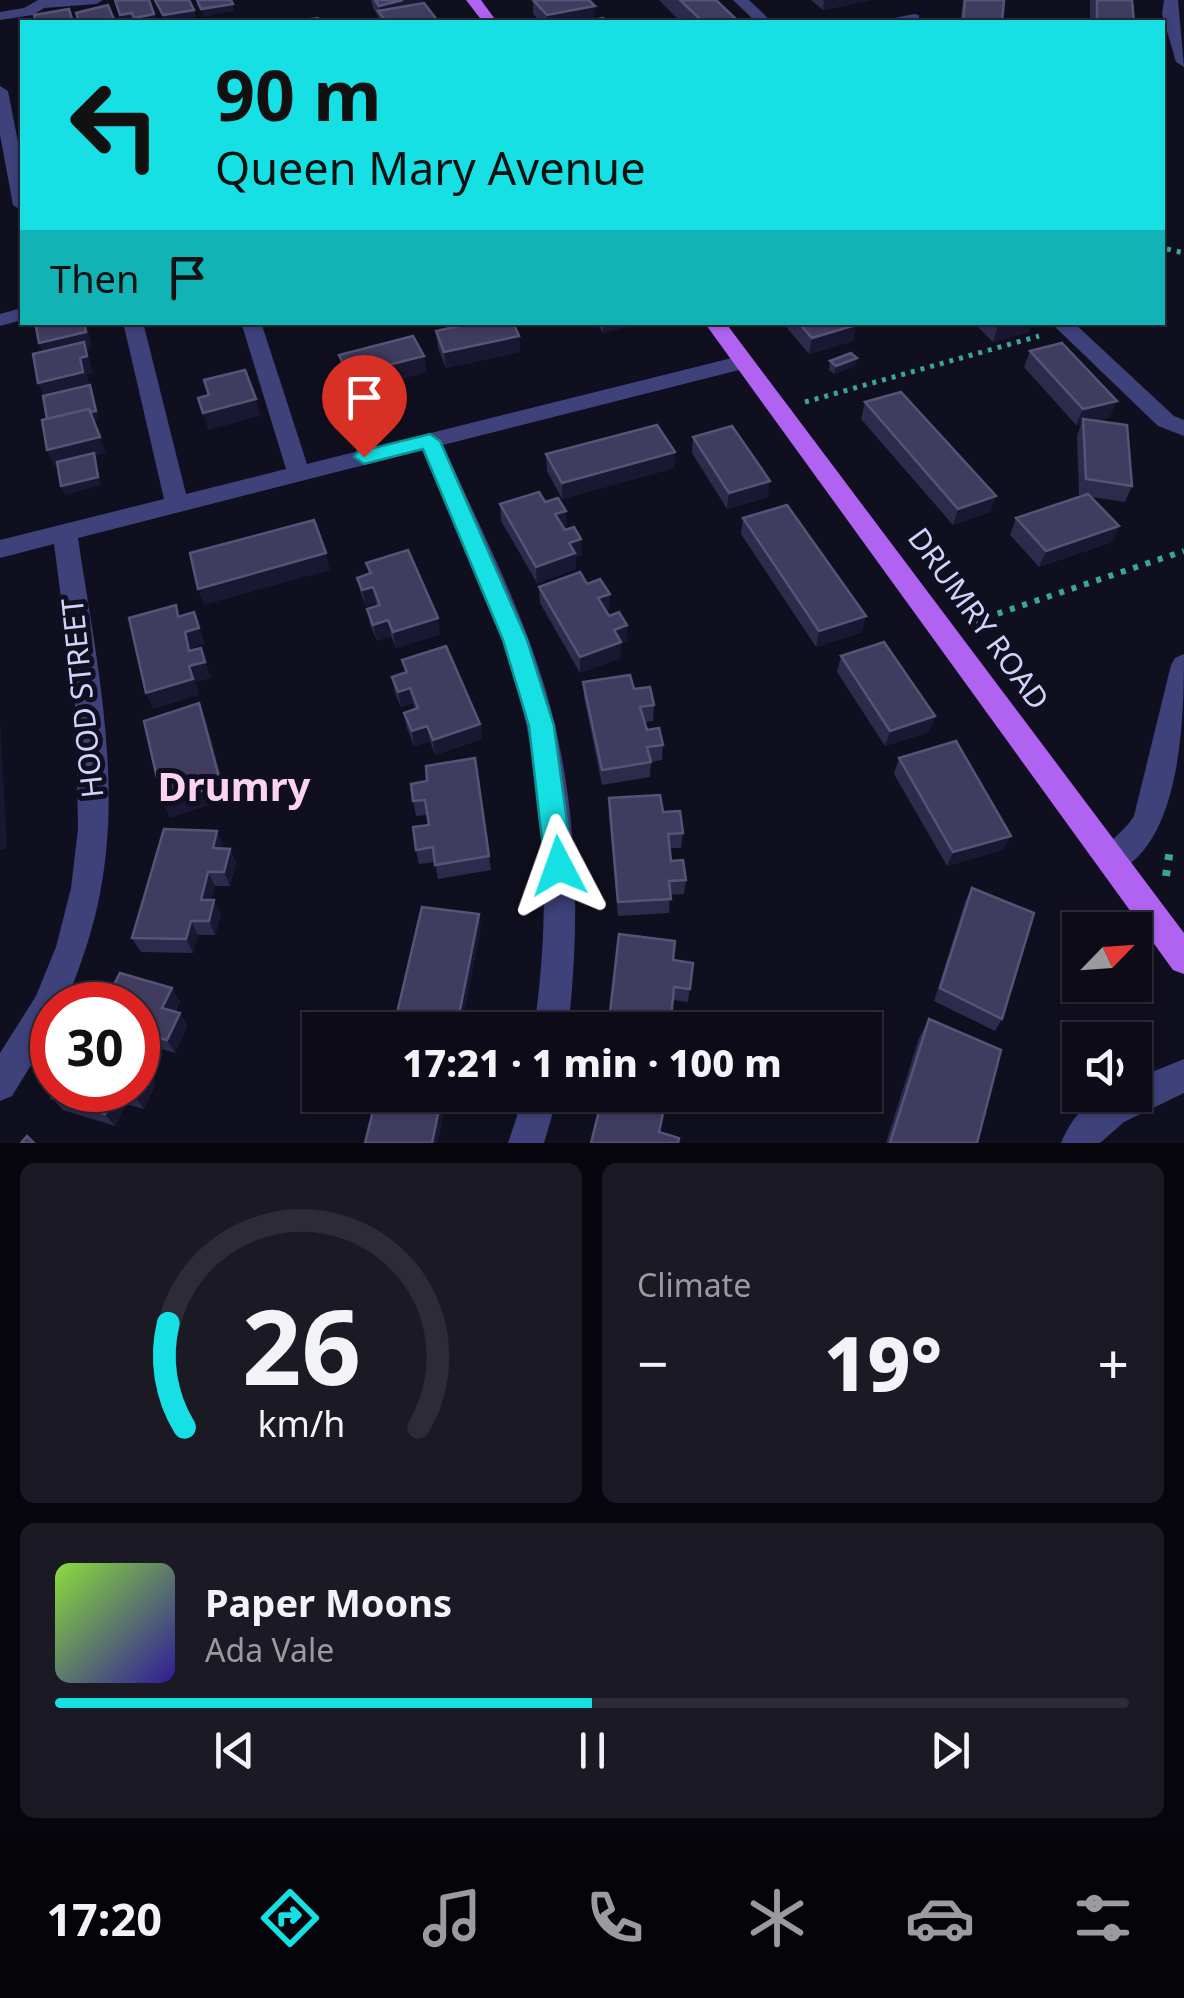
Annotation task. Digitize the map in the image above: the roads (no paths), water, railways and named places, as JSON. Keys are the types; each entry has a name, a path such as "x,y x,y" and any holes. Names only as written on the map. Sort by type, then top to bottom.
{"main road":[{"path":"473,0 488,20"},
{"name":"DRUMRY ROAD","path":"716,325 1184,959"}],"street":[{"path":"0,16 28,12 41,2 96,0"},
{"path":"740,0 762,20"},
{"path":"914,20 921,0"},
{"path":"1171,0 1168,14 1184,62"},
{"path":"0,91 15,112 20,179"},
{"path":"134,325 177,504"},
{"path":"251,325 299,474"},
{"path":"1063,326 1166,421 1184,429"},
{"path":"0,549 744,362"},
{"path":"430,441 515,640 541,726 558,834 561,961 554,1012"},
{"name":"HOOD STREET","path":"0,1084 48,1006 92,872 97,783 64,532"},
{"path":"1112,860 1136,840 1148,818 1184,666"},
{"path":"1079,1143 1088,1128 1113,1108 1184,1076"},
{"path":"526,1143 536,1112"}],"district":[{"name":"Drumry","path":"234,787"}]}
